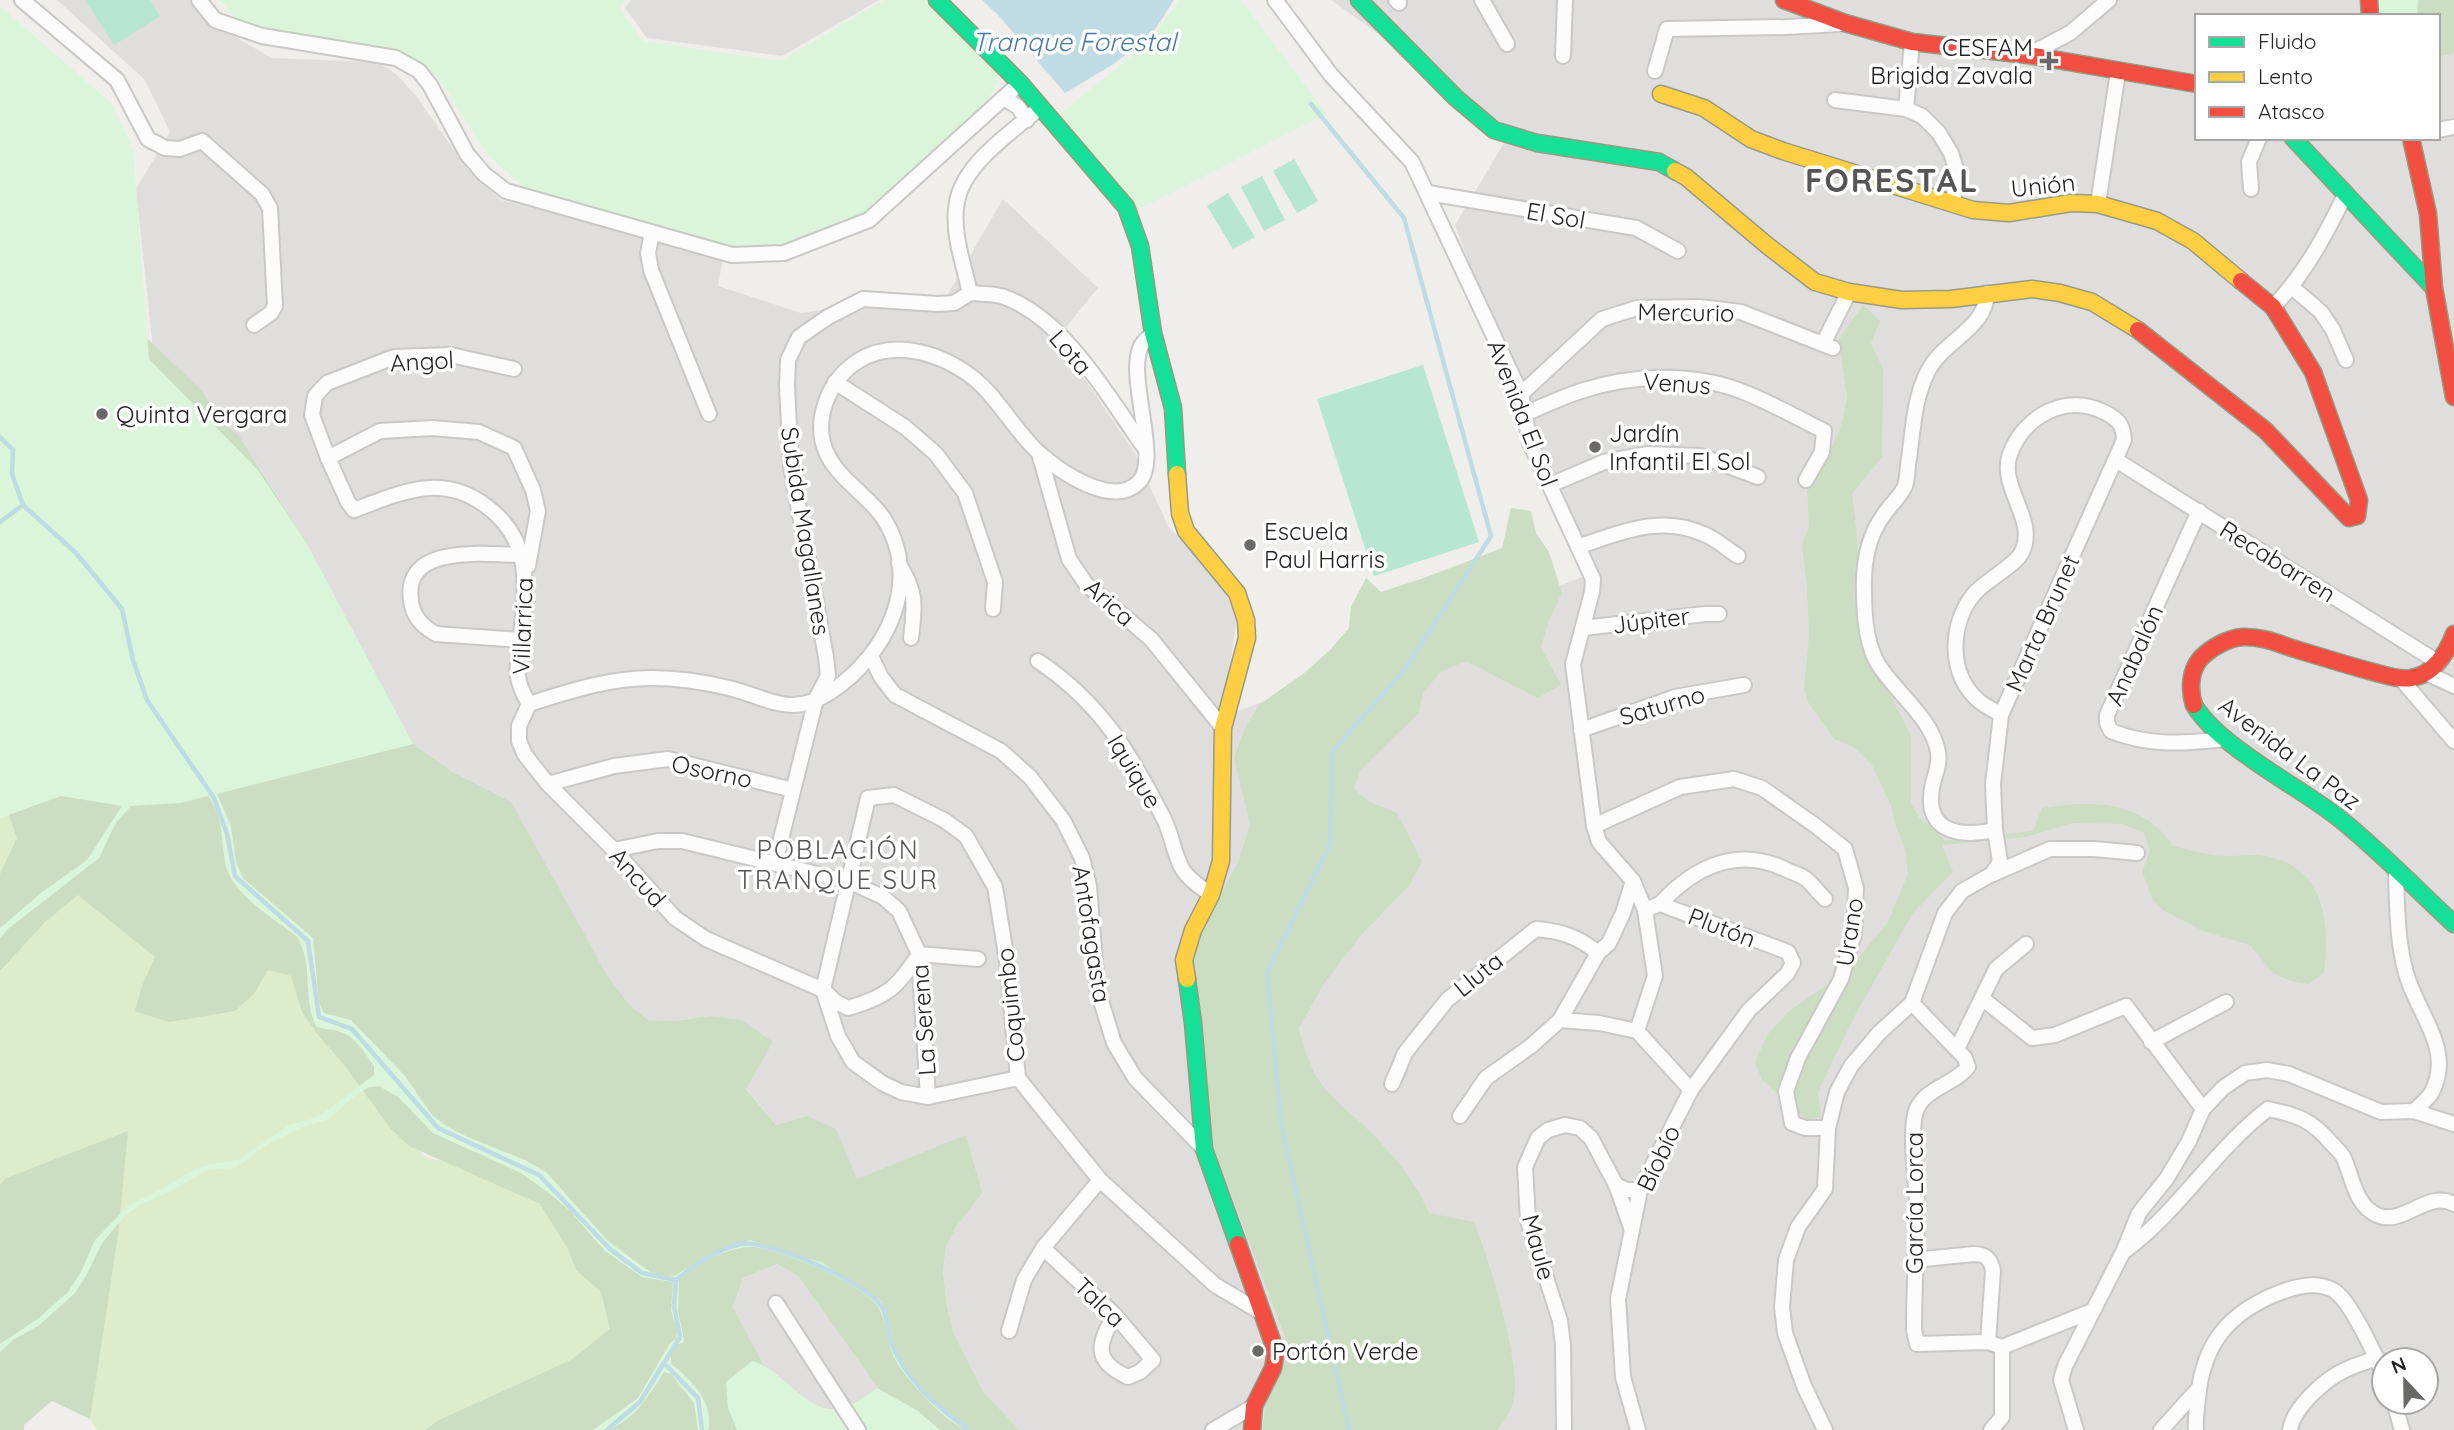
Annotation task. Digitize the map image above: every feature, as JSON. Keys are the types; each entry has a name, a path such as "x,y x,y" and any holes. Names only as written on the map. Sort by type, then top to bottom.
{"street":[{"path":"22,0 117,80 148,139 165,148 180,149 202,141 262,194 270,208 275,306 271,313 254,325"},
{"path":"199,0 215,20 262,36 396,58 419,71 430,85 467,154 484,174 506,191 732,255 784,253 869,220 1020,83"},
{"path":"937,0 1020,83 1126,207 1140,246 1153,333 1173,408 1180,513 1186,531 1197,547 1237,593 1246,620 1247,638 1223,728 1221,861 1211,895 1193,930 1184,960 1193,1023 1204,1149 1276,1352 1273,1368 1254,1406 1252,1430"},
{"name":"Avenida El Sol","path":"1275,0 1331,75 1412,162 1521,394 1530,443 1593,579 1592,593 1573,664 1594,826 1599,842 1633,881 1645,910 1656,976 1637,1031"},
{"path":"1359,0 1456,98 1494,130 1537,143 1659,162 1686,177 1815,282 1849,292 1902,300 1951,299 1987,293 1986,304 1979,318 1929,368 1919,390 1905,486 1880,519 1867,549 1864,591 1867,630 1877,662 1930,732 1938,751 1931,802 1934,817 1942,827 1955,833 1973,834 1995,830"},
{"path":"1482,0 1507,44"},
{"path":"1563,56 1565,0"},
{"path":"1784,0 1845,23 1912,42 2028,55 2195,84"},
{"path":"2028,55 2070,33 2109,0"},
{"path":"1655,71 1667,29 1845,23"},
{"path":"1906,109 1912,42"},
{"path":"2098,204 2118,72"},
{"name":"Unión","path":"1661,94 1704,108 1751,139 1973,210 2009,213 2071,203 2098,204 2157,221 2193,241 2273,307 2313,373 2359,500 2357,516 2349,519 2265,430 2130,324 2092,302 2060,293 2032,289 1987,293"},
{"path":"1003,98 1018,107 1027,120"},
{"path":"1835,100 1906,109 1922,116 1939,133 1951,153 1957,172 1953,204"},
{"path":"970,293 957,227 957,202 966,178 980,160 1041,107"},
{"path":"2251,189 2249,162 2258,140"},
{"path":"2295,140 2434,288"},
{"path":"2411,140 2428,214 2434,288 2454,397"},
{"name":"El Sol","path":"1428,193 1636,228 1678,251"},
{"path":"2273,307 2292,287 2347,193"},
{"path":"652,233 648,253 651,270 709,414"},
{"path":"2292,287 2321,312 2333,330 2346,360"},
{"name":"Mercurio","path":"1521,394 1602,319 1637,307 1699,307 1741,312 1828,346 1849,292"},
{"name":"Lota","path":"970,293 1005,297 1038,315 1073,349 1146,449"},
{"name":"Subida Magallanes","path":"775,863 816,699 828,676 791,466 788,360 799,337 828,317 863,299 938,304 954,303 970,293"},
{"name":"Villarrica","path":"312,415 328,458 354,510 411,489 435,487 460,492 483,503 503,520 523,555 525,581 521,640 516,664 519,685 529,704 592,685 647,678 714,684 777,705 803,703 840,685 871,656 886,635 896,608 898,562 884,519 839,470 825,446 825,402 835,382 850,366 871,354 895,349 915,351 957,367 978,382 1039,453 1084,483 1106,492 1114,492 1139,483 1145,471 1146,449 1137,361 1141,345 1153,333"},
{"name":"Angol","path":"312,415 315,396 327,383 394,357 451,355 514,369"},
{"name":"Venus","path":"1526,413 1592,388 1616,382 1659,378 1703,381 1744,392 1824,431 1822,452 1806,480"},
{"path":"835,382 905,428 936,454 965,493 995,582 993,609"},
{"name":"Marta Brunet","path":"1992,874 2000,862 1995,830 1993,784 2001,715 2124,440 2122,425 2117,419 2081,404 2060,406 2045,412 2022,431 2009,456 2008,475 2024,526 2025,541 2021,554 1973,595 1959,619 1955,647 1961,677 1978,700 2001,715"},
{"path":"328,458 380,431 432,428 479,432 514,448 533,489 538,512 525,581"},
{"name":"Arica","path":"1039,453 1069,559 1086,583 1151,639 1223,728"},
{"path":"1549,485 1604,462 1648,454 1701,456 1758,477"},
{"name":"Recabarren","path":"2116,460 2199,511 2433,668 2454,686"},
{"name":"Anabalón","path":"2199,511 2108,715 2107,723 2111,731 2149,743 2174,744 2226,738"},
{"path":"1580,546 1636,528 1655,524 1676,525 1706,535 1738,556"},
{"path":"521,640 436,634 422,625 417,618 410,594 414,578 419,571 431,560 439,557 523,555"},
{"name":"Villarrica","path":"898,562 911,583 915,605 911,638"},
{"name":"Júpiter","path":"1583,628 1719,614"},
{"path":"2433,668 2451,643 2454,634"},
{"name":"Avenida La Paz","path":"2433,668 2401,679 2263,639 2243,637 2229,640 2205,654 2196,664 2190,689 2193,703 2200,715 2226,738 2360,835 2396,872 2454,924"},
{"name":"Antofagasta","path":"871,656 881,677 895,695 1001,751 1030,777 1063,820 1082,858 1089,886 1097,988 1114,1043 1135,1078 1204,1149"},
{"name":"Iquique","path":"1038,662 1066,680 1088,701 1130,755 1168,827 1183,870 1211,895"},
{"path":"2401,679 2454,741"},
{"name":"Saturno","path":"1581,730 1675,697 1744,685"},
{"name":"Ancud","path":"529,704 519,726 519,741 526,755 548,784 614,850 675,918 706,939 823,990 836,1002 848,1007 879,997 902,982 919,954"},
{"name":"Osorno","path":"548,784 614,766 668,759 793,790"},
{"name":"Urano","path":"1594,826 1680,787 1734,779 1762,788 1844,849 1856,888 1854,933 1841,979 1798,1058 1786,1091 1792,1123 1805,1128 1828,1128"},
{"name":"Coquimbo","path":"850,881 868,798 894,795 944,820 966,836 995,887 1007,961 1018,1078 1100,1180 1215,1285 1262,1313"},
{"name":"La Serena","path":"614,850 658,841 681,841 850,881 883,897 899,911 919,954 928,1097"},
{"path":"1825,1430 1804,1386 1785,1332 1782,1307 1786,1260 1798,1227 1825,1189 1828,1128 1837,1092 1851,1066 1879,1033 1912,1003 1945,913 1962,891 1992,874 2050,849 2137,853"},
{"path":"1660,904 1677,886 1707,868 1741,857 1773,863 1806,879 1825,900"},
{"path":"2396,872 2400,944 2406,973 2416,1002 2437,1035 2443,1063 2433,1091 2414,1111"},
{"path":"850,881 823,990 838,1036 853,1062 901,1092 928,1097 1018,1078"},
{"path":"1460,1116 1486,1078 1531,1046 1560,1020 1598,953 1609,943 1623,913 1633,881"},
{"name":"Plutón","path":"1645,910 1660,904 1788,952 1793,963"},
{"name":"Lluta","path":"1392,1084 1405,1053 1447,1000 1536,929 1556,930 1572,935 1598,953"},
{"path":"1912,1003 1957,1049 1996,969 2026,944"},
{"path":"919,954 978,958"},
{"name":"Bíobío","path":"1638,1430 1623,1377 1618,1298 1640,1190 1691,1090 1749,1010 1787,974 1793,963"},
{"path":"1983,999 2032,1038 2055,1035 2126,1006 2203,1109"},
{"path":"2151,1042 2226,1002"},
{"path":"1560,1020 1599,1023 1637,1031 1691,1090"},
{"name":"García Lorca","path":"1957,1049 1965,1058 1968,1067 1961,1075 1924,1097 1916,1111 1913,1129 1917,1204 1914,1330 1917,1344 1995,1345"},
{"path":"2076,1430 2061,1380 2065,1366 2124,1250 2139,1213 2167,1178 2189,1141 2203,1109 2222,1088 2245,1073 2267,1070 2289,1074 2381,1112 2414,1111 2454,1124"},
{"path":"2124,1250 2150,1232 2247,1125 2268,1109 2292,1114 2311,1122 2344,1158 2358,1196 2367,1209 2379,1217 2398,1216 2437,1200 2454,1204"},
{"name":"Maule","path":"1564,1430 1563,1345 1560,1321 1528,1222 1525,1167 1538,1138 1548,1130 1565,1125 1580,1128 1591,1138 1616,1185 1632,1230"},
{"path":"1009,1331 1024,1280 1043,1248 1100,1180"},
{"path":"1616,1185 1628,1190 1640,1190"},
{"name":"Talca","path":"1043,1248 1115,1315 1153,1360 1140,1372 1128,1377 1119,1373 1105,1359 1100,1348 1102,1335 1115,1315"},
{"path":"1914,1260 1974,1254 1987,1257 1992,1262 1995,1345 2003,1417 1991,1430"},
{"path":"2196,1430 2199,1388 2207,1353 2215,1339 2239,1314 2269,1297 2305,1285 2332,1290 2343,1298 2370,1346"},
{"path":"776,1303 858,1430"},
{"path":"1995,1345 2092,1311"},
{"path":"2290,1430 2291,1421 2311,1395 2343,1371 2370,1361"},
{"path":"2161,1430 2199,1388"},
{"path":"1213,1430 1254,1406"}],"shaded area":[{"path":"57,0 202,0 231,34 271,58 377,62 396,74 417,97 468,170 501,200 723,258 718,286 801,313 861,304 942,304 1003,199 1098,288 1057,338 1134,452 1168,526 1221,582 1237,617 1223,717 1582,577 1533,435 1455,225 1512,130 1331,0 2391,0 2389,14 2195,14 2195,140 2440,140 2440,50 2454,47 2454,1430 1020,1430 984,1393 954,1334 947,1306 943,1271 946,1248 956,1227 982,1192 857,1179 807,1116 776,1125 746,1088 773,1042 709,1016 674,1021 648,1020 628,1003 607,975 573,916 456,774 413,744 306,542 256,462 154,358 136,189 170,132 145,80"},
{"path":"631,0 879,0 782,56 647,38 625,8"},
{"path":"777,1264 798,1276 897,1415 798,1430 733,1307 743,1278"}],"green space":[{"path":"85,0 150,0 160,16 114,45"},
{"path":"220,0 625,0 621,10 643,41 780,61 884,0 936,0 999,74 989,98 869,216 782,248 735,250 526,189 488,155 443,84 428,68 400,56 242,25"},
{"path":"1179,0 1241,0 1327,114 1137,210 1060,114 1151,40"},
{"path":"2373,0 2418,0 2417,14 2373,14"},
{"path":"2385,0 2454,0 2454,53 2440,56 2440,14 2383,14"},
{"name":"Quinta Vergara","path":"0,6 111,103 133,149 149,359 257,469 306,542 413,744 217,794 231,826 236,862 243,878 313,938 319,1003 324,1013 351,1020 405,1076 432,1115 447,1126 546,1172 608,1241 650,1272 668,1277 676,1275 709,1254 750,1240 823,1263 880,1300 888,1316 894,1346 906,1371 937,1404 971,1430 962,1428 941,1412 908,1378 892,1352 880,1310 867,1296 853,1286 798,1259 751,1247 732,1250 712,1258 679,1280 678,1311 684,1339 671,1355 671,1364 686,1376 699,1392 708,1410 708,1430 698,1430 694,1403 671,1374 664,1372 642,1405 627,1419 610,1429 593,1430 638,1398 670,1343 676,1339 677,1332 671,1310 673,1282 642,1277 605,1251 570,1211 549,1193 521,1173 433,1133 398,1097 379,1086 369,1087 356,1095 329,1119 303,1127 270,1143 235,1168 207,1170 140,1205 126,1215 102,1243 75,1293 38,1326 13,1340 0,1352 0,1344 39,1318 68,1292 81,1272 95,1240 128,1206 191,1171 207,1165 238,1160 289,1125 325,1112 374,1075 374,1066 359,1045 344,1033 316,1026 310,1004 305,959 297,937 257,907 231,879 218,815 208,796 181,803 131,806 115,824 99,858 0,938 0,928 41,893 87,860 122,806 61,796 0,818"},
{"path":"1294,159 1318,201 1297,213 1273,171"},
{"path":"1262,176 1285,220 1264,231 1241,187"},
{"path":"1228,193 1255,237 1233,249 1207,206"},
{"path":"1863,305 1880,321 1871,343 1883,369 1882,457 1852,494 1857,536 1861,635 1911,736 1911,803 1920,819 1936,829 1945,841 2033,831 2042,808 2097,804 2131,812 2147,820 2161,831 2173,846 2213,855 2270,857 2289,864 2303,874 2313,887 2324,919 2326,955 2324,973 2309,984 2291,981 2273,973 2250,945 2203,931 2163,910 2153,900 2142,872 2150,851 2144,833 2123,824 2073,823 2026,837 1942,845 1953,872 1913,913 1853,1019 1818,1092 1821,1117 1807,1120 1762,1080 1755,1062 1767,1035 1789,1011 1846,972 1887,924 1908,874 1905,848 1891,806 1872,765 1854,747 1834,739 1808,702 1804,688 1809,636 1802,544 1809,527 1807,485 1833,445 1842,422 1847,398 1839,339"},
{"path":"128,320 201,390 223,423 239,436 306,542 413,744 456,774 511,802 607,975 628,1003 648,1020 674,1021 709,1016 742,1020 773,1042 746,1089 776,1125 807,1116 836,1129 857,1179 966,1135 982,1193 956,1227 946,1248 943,1271 947,1306 954,1334 984,1393 1020,1430 914,1430 897,1415 798,1276 777,1264 743,1278 733,1307 798,1430 425,1430 439,1420 571,1360 610,1329 601,1292 576,1270 568,1249 540,1204 409,1146 391,1129 302,1012 291,976 268,970 254,994 235,1011 169,1022 135,1011 142,986 155,957 78,895 45,922 0,971 0,874 17,838 0,790"},
{"path":"1423,365 1479,542 1374,576 1317,399"},
{"path":"1511,508 1531,511 1536,533 1549,552 1562,593 1549,620 1541,647 1561,685 1538,698 1466,661 1440,672 1423,693 1419,713 1361,769 1354,789 1370,802 1397,813 1422,861 1409,886 1361,935 1323,985 1299,1028 1318,1079 1332,1097 1390,1153 1416,1188 1429,1213 1474,1222 1495,1283 1508,1335 1515,1381 1513,1402 1508,1415 1497,1430 1263,1430 1265,1407 1290,1350 1209,1135 1192,948 1238,862 1250,825 1234,757 1246,726 1260,704 1303,674 1330,650 1349,628 1351,607 1366,578 1381,592 1502,548"},
{"path":"61,796 181,803 396,1124 425,1157 483,1171 546,1198 609,1289 616,1333 574,1366 437,1430 97,1430 90,1419 127,1132 6,1178 0,1184 0,818"},
{"path":"128,1131 118,1235 90,1419 52,1401 24,1425 24,1430 0,1430 0,1184 6,1178"},
{"path":"752,1361 776,1374 809,1401 821,1407 834,1409 848,1406 877,1388 918,1411 940,1430 737,1430 728,1408 726,1382"}],"water":[{"name":"Tranque Forestal","path":"982,0 1174,0 1150,37 1112,65 1065,93"}],"waterway":[{"path":"1311,104 1404,218 1491,536 1403,672 1332,752 1330,844 1267,972 1281,1124 1349,1430"},
{"path":"0,437 13,450 12,474 23,505 76,553 122,609 133,660 147,700 214,798 227,834 235,876 308,941 319,1017 352,1029 438,1128 539,1175 610,1249 642,1273 676,1280"},
{"path":"0,522 23,505"},
{"path":"676,1280 723,1249 741,1244 773,1248 839,1276 859,1287 883,1309 892,1345 906,1370 935,1402 969,1430"},
{"path":"607,1430 640,1402 680,1337 674,1306 676,1280"},
{"path":"665,1364 698,1398 702,1430"}],"traffic: fast":[{"path":"937,0 1020,83 1126,207 1140,246 1153,333 1173,408 1177,474"},
{"path":"1359,0 1456,98 1494,130 1537,143 1659,162 1675,171"},
{"path":"2295,140 2434,288"},
{"path":"2194,705 2206,721 2241,751 2355,831 2454,924"},
{"path":"1187,979 1204,1149 1238,1244"}],"traffic: slow":[{"path":"1661,94 1704,108 1751,139 1783,151 1973,210 2009,213 2071,203 2098,204 2157,221 2193,241 2241,281"},
{"path":"1675,171 1686,177 1815,282 1849,292 1902,300 1951,299 2032,289 2060,293 2092,302 2138,330"},
{"path":"1177,474 1180,513 1186,531 1237,593 1246,620 1247,638 1223,728 1221,861 1211,895 1193,930 1184,960 1187,979"}],"traffic: jam":[{"path":"1784,0 1845,23 1912,42 2028,55 2195,84"},
{"path":"2369,0 2370,14"},
{"path":"2411,140 2428,214 2434,288 2454,397"},
{"path":"2138,330 2265,430 2349,518 2357,516 2359,500 2313,372 2273,307 2241,281"},
{"path":"2194,705 2191,693 2194,669 2209,651 2231,639 2263,639 2392,677 2406,678 2419,676 2432,668 2443,655 2454,634"},
{"path":"1238,1244 1276,1352 1273,1368 1254,1406 1252,1430"}],"place":[{"name":"CESFAM Brigida Zavala","path":"2049,61"},
{"name":"Quinta Vergara","path":"102,414"},
{"name":"Jardín Infantil El Sol","path":"1595,447"},
{"name":"Escuela Paul Harris","path":"1250,545"},
{"name":"Portón Verde","path":"1258,1351"}],"district":[{"name":"FORESTAL","path":"1892,180"},
{"name":"POBLACIÓN TRANQUE SUR","path":"838,864"}]}
